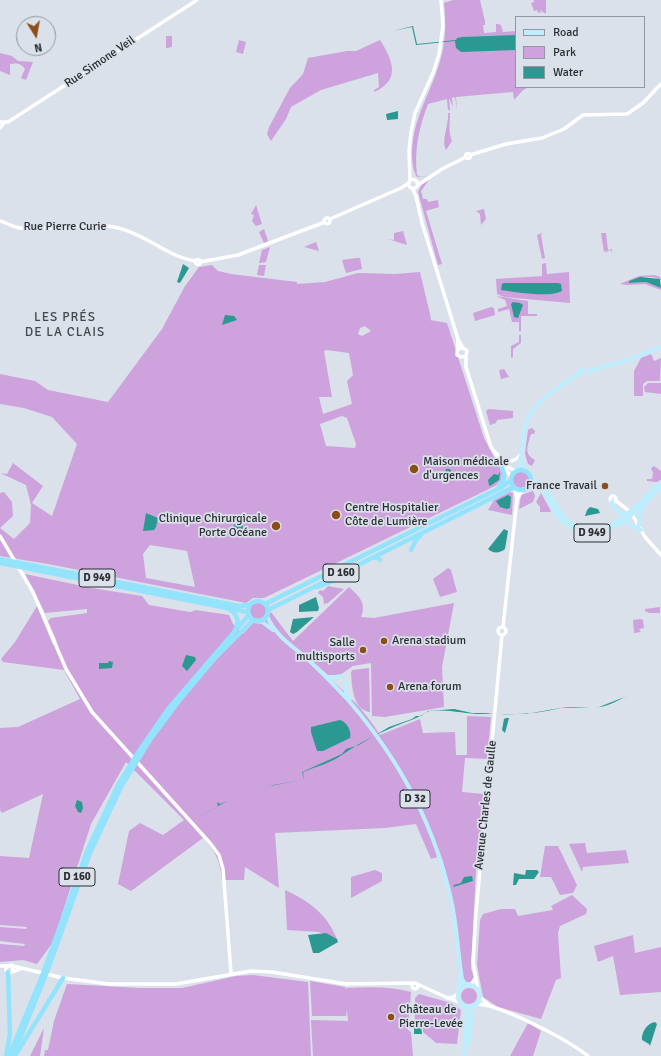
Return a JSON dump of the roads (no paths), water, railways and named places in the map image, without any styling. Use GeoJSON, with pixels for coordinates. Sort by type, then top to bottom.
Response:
{"type":"FeatureCollection","features":[{"type":"Feature","properties":{"kind":"highway"},"geometry":{"type":"LineString","coordinates":[[495,490],[502,483],[505,477],[500,461]]}},
{"type":"Feature","properties":{"kind":"highway"},"geometry":{"type":"LineString","coordinates":[[516,471],[525,471],[531,478],[528,486],[523,489],[514,487],[511,479],[516,471]]}},
{"type":"Feature","properties":{"kind":"highway","name":"D 160"},"geometry":{"type":"LineString","coordinates":[[265,604],[495,490],[511,479]]}},
{"type":"Feature","properties":{"kind":"highway","name":"D 160"},"geometry":{"type":"LineString","coordinates":[[268,610],[514,487]]}},
{"type":"Feature","properties":{"kind":"highway"},"geometry":{"type":"LineString","coordinates":[[411,550],[417,538],[448,520]]}},
{"type":"Feature","properties":{"kind":"highway"},"geometry":{"type":"LineString","coordinates":[[364,561],[374,557],[380,560]]}},
{"type":"Feature","properties":{"kind":"highway","name":"D 949"},"geometry":{"type":"LineString","coordinates":[[0,559],[241,606],[249,606]]}},
{"type":"Feature","properties":{"kind":"highway","name":"D 949"},"geometry":{"type":"LineString","coordinates":[[0,563],[225,606],[248,614]]}},
{"type":"Feature","properties":{"kind":"highway"},"geometry":{"type":"LineString","coordinates":[[288,599],[332,582],[345,580]]}},
{"type":"Feature","properties":{"kind":"highway"},"geometry":{"type":"LineString","coordinates":[[257,601],[265,604],[268,610],[267,616],[261,621],[253,620],[248,614],[249,606],[257,601]]}},
{"type":"Feature","properties":{"kind":"highway"},"geometry":{"type":"LineString","coordinates":[[225,606],[234,612],[238,622],[236,628],[225,643]]}},
{"type":"Feature","properties":{"kind":"highway","name":"D 160"},"geometry":{"type":"LineString","coordinates":[[9,1056],[44,971],[85,856],[110,801],[132,761],[162,717],[248,614]]}},
{"type":"Feature","properties":{"kind":"highway","name":"D 160"},"geometry":{"type":"LineString","coordinates":[[14,1056],[47,972],[92,848],[124,783],[152,737],[176,704],[214,659],[253,620]]}},
{"type":"Feature","properties":{"kind":"highway"},"geometry":{"type":"LineString","coordinates":[[6,1056],[10,1034],[7,971]]}},
{"type":"Feature","properties":{"kind":"highway"},"geometry":{"type":"LineString","coordinates":[[14,1056],[63,978]]}},
{"type":"Feature","properties":{"kind":"main road"},"geometry":{"type":"LineString","coordinates":[[516,471],[521,460],[525,429],[533,410],[550,393],[580,374],[583,375],[585,372],[625,361],[661,346]]}},
{"type":"Feature","properties":{"kind":"main road"},"geometry":{"type":"LineString","coordinates":[[521,460],[525,471]]}},
{"type":"Feature","properties":{"kind":"main road","name":"D 949"},"geometry":{"type":"LineString","coordinates":[[531,478],[545,488],[560,513],[576,526],[596,529],[621,521],[627,512],[661,482]]}},
{"type":"Feature","properties":{"kind":"main road","name":"D 949"},"geometry":{"type":"LineString","coordinates":[[528,486],[536,486],[542,490],[560,519],[575,529],[588,533],[597,533],[610,529],[661,487]]}},
{"type":"Feature","properties":{"kind":"main road"},"geometry":{"type":"LineString","coordinates":[[639,526],[639,515],[648,499]]}},
{"type":"Feature","properties":{"kind":"main road"},"geometry":{"type":"LineString","coordinates":[[614,501],[613,506],[620,513],[621,521],[630,523],[636,529],[641,530]]}},
{"type":"Feature","properties":{"kind":"main road"},"geometry":{"type":"LineString","coordinates":[[620,513],[627,512]]}},
{"type":"Feature","properties":{"kind":"main road","name":"D 32"},"geometry":{"type":"LineString","coordinates":[[267,616],[279,635]]}},
{"type":"Feature","properties":{"kind":"main road","name":"D 32"},"geometry":{"type":"LineString","coordinates":[[261,621],[327,678],[360,714],[376,735],[412,791],[430,830],[452,904],[462,981],[469,985]]}},
{"type":"Feature","properties":{"kind":"main road"},"geometry":{"type":"LineString","coordinates":[[327,678],[342,676]]}},
{"type":"Feature","properties":{"kind":"main road"},"geometry":{"type":"LineString","coordinates":[[346,682],[347,694],[360,714]]}},
{"type":"Feature","properties":{"kind":"main road","name":"D 32"},"geometry":{"type":"LineString","coordinates":[[459,992],[460,969]]}},
{"type":"Feature","properties":{"kind":"main road"},"geometry":{"type":"LineString","coordinates":[[469,985],[478,990],[480,997],[475,1005],[465,1056],[467,1017],[464,1006],[460,1002],[459,992],[469,985]]}},
{"type":"Feature","properties":{"kind":"main road"},"geometry":{"type":"LineString","coordinates":[[464,1006],[475,1005]]}},
{"type":"Feature","properties":{"kind":"street","name":"Rue Simone Veil"},"geometry":{"type":"LineString","coordinates":[[2,122],[8,122],[33,107],[197,0]]}},
{"type":"Feature","properties":{"kind":"street"},"geometry":{"type":"LineString","coordinates":[[441,0],[443,23],[440,48],[434,69],[412,125],[409,148],[411,170],[410,182],[411,188],[416,196],[422,223],[458,339],[463,348],[467,351],[466,367]]}},
{"type":"Feature","properties":{"kind":"street"},"geometry":{"type":"LineString","coordinates":[[401,188],[418,186],[425,180],[466,157],[467,154],[470,155],[506,144],[542,138],[564,129],[583,115],[627,114],[643,104],[661,84]]}},
{"type":"Feature","properties":{"kind":"street"},"geometry":{"type":"LineString","coordinates":[[0,128],[2,122]]}},
{"type":"Feature","properties":{"kind":"street"},"geometry":{"type":"LineString","coordinates":[[411,170],[418,186],[416,196]]}},
{"type":"Feature","properties":{"kind":"street"},"geometry":{"type":"LineString","coordinates":[[401,188],[416,180],[425,180]]}},
{"type":"Feature","properties":{"kind":"street","name":"Rue Pierre Curie"},"geometry":{"type":"LineString","coordinates":[[0,221],[20,228],[103,226],[125,230],[174,256],[196,261],[198,264],[200,262],[238,255],[325,222],[329,223],[330,219],[401,188]]}},
{"type":"Feature","properties":{"kind":"street"},"geometry":{"type":"LineString","coordinates":[[458,339],[457,353],[461,357],[466,367],[491,447],[511,479]]}},
{"type":"Feature","properties":{"kind":"street"},"geometry":{"type":"LineString","coordinates":[[458,349],[463,348]]}},
{"type":"Feature","properties":{"kind":"street"},"geometry":{"type":"LineString","coordinates":[[461,357],[466,356]]}},
{"type":"Feature","properties":{"kind":"street"},"geometry":{"type":"LineString","coordinates":[[491,447],[501,459],[506,462],[514,461],[522,453]]}},
{"type":"Feature","properties":{"kind":"street"},"geometry":{"type":"LineString","coordinates":[[500,461],[516,471]]}},
{"type":"Feature","properties":{"kind":"street"},"geometry":{"type":"LineString","coordinates":[[514,487],[517,499]]}},
{"type":"Feature","properties":{"kind":"street"},"geometry":{"type":"LineString","coordinates":[[517,499],[523,489]]}},
{"type":"Feature","properties":{"kind":"street","name":"Avenue Charles de Gaulle"},"geometry":{"type":"LineString","coordinates":[[478,990],[473,962],[476,912],[502,635],[506,631],[503,627],[517,499]]}},
{"type":"Feature","properties":{"kind":"street"},"geometry":{"type":"LineString","coordinates":[[614,501],[627,512]]}},
{"type":"Feature","properties":{"kind":"street"},"geometry":{"type":"LineString","coordinates":[[633,516],[641,530],[661,555]]}},
{"type":"Feature","properties":{"kind":"street"},"geometry":{"type":"LineString","coordinates":[[0,536],[38,600],[72,682],[100,724],[210,843],[220,859],[224,876],[231,973]]}},
{"type":"Feature","properties":{"kind":"street"},"geometry":{"type":"LineString","coordinates":[[7,966],[7,971]]}},
{"type":"Feature","properties":{"kind":"street"},"geometry":{"type":"LineString","coordinates":[[13,966],[13,971]]}},
{"type":"Feature","properties":{"kind":"street"},"geometry":{"type":"LineString","coordinates":[[0,967],[13,966],[20,969],[63,978],[109,984],[169,984],[231,973],[260,971],[336,983],[401,984],[426,987],[446,998],[460,1002]]}},
{"type":"Feature","properties":{"kind":"street"},"geometry":{"type":"LineString","coordinates":[[0,967],[7,971],[20,969]]}},
{"type":"Feature","properties":{"kind":"street"},"geometry":{"type":"LineString","coordinates":[[469,985],[476,976]]}},
{"type":"Feature","properties":{"kind":"street"},"geometry":{"type":"LineString","coordinates":[[446,998],[453,997],[459,992]]}},
{"type":"Feature","properties":{"kind":"street"},"geometry":{"type":"LineString","coordinates":[[480,997],[492,1007]]}},
{"type":"Feature","properties":{"kind":"street"},"geometry":{"type":"LineString","coordinates":[[475,1005],[492,1007],[536,1025],[588,1056]]}},
{"type":"Feature","properties":{"kind":"water"},"geometry":{"type":"Polygon","coordinates":[[[413,26],[417,44],[456,40],[457,38],[462,37],[515,35],[515,50],[461,52],[456,48],[455,41],[416,45],[412,27],[393,31],[413,26]]]}},
{"type":"Feature","properties":{"kind":"water"},"geometry":{"type":"Polygon","coordinates":[[[398,111],[398,119],[387,120],[386,114],[398,111]]]}},
{"type":"Feature","properties":{"kind":"water"},"geometry":{"type":"Polygon","coordinates":[[[183,264],[189,268],[180,283],[177,282],[183,264]]]}},
{"type":"Feature","properties":{"kind":"water"},"geometry":{"type":"Polygon","coordinates":[[[640,277],[660,279],[661,288],[646,282],[629,283],[629,281],[640,277]]]}},
{"type":"Feature","properties":{"kind":"water"},"geometry":{"type":"Polygon","coordinates":[[[558,283],[561,284],[562,291],[557,293],[541,294],[501,290],[502,284],[558,283]]]}},
{"type":"Feature","properties":{"kind":"water"},"geometry":{"type":"Polygon","coordinates":[[[513,302],[523,305],[518,318],[514,317],[511,304],[513,302]]]}},
{"type":"Feature","properties":{"kind":"water"},"geometry":{"type":"Polygon","coordinates":[[[225,315],[234,316],[237,320],[222,325],[225,315]]]}},
{"type":"Feature","properties":{"kind":"water"},"geometry":{"type":"Polygon","coordinates":[[[446,469],[450,469],[454,476],[451,479],[444,474],[446,469]]]}},
{"type":"Feature","properties":{"kind":"water"},"geometry":{"type":"Polygon","coordinates":[[[500,472],[499,480],[490,486],[488,480],[494,474],[498,475],[500,472]]]}},
{"type":"Feature","properties":{"kind":"water"},"geometry":{"type":"Polygon","coordinates":[[[508,495],[511,497],[510,508],[507,509],[500,507],[496,501],[508,495]]]}},
{"type":"Feature","properties":{"kind":"water"},"geometry":{"type":"Polygon","coordinates":[[[590,507],[598,509],[600,513],[585,516],[590,507]]]}},
{"type":"Feature","properties":{"kind":"water"},"geometry":{"type":"Polygon","coordinates":[[[146,513],[158,518],[154,530],[143,531],[146,513]]]}},
{"type":"Feature","properties":{"kind":"water"},"geometry":{"type":"Polygon","coordinates":[[[242,515],[243,530],[232,528],[242,515]]]}},
{"type":"Feature","properties":{"kind":"water"},"geometry":{"type":"Polygon","coordinates":[[[504,529],[508,531],[505,549],[496,552],[490,551],[488,549],[504,529]]]}},
{"type":"Feature","properties":{"kind":"water"},"geometry":{"type":"Polygon","coordinates":[[[316,597],[319,608],[318,611],[299,612],[299,605],[316,597]]]}},
{"type":"Feature","properties":{"kind":"water"},"geometry":{"type":"Polygon","coordinates":[[[314,617],[297,632],[293,634],[290,632],[293,619],[314,617]]]}},
{"type":"Feature","properties":{"kind":"water"},"geometry":{"type":"Polygon","coordinates":[[[186,655],[195,657],[196,660],[187,671],[182,666],[186,655]]]}},
{"type":"Feature","properties":{"kind":"water"},"geometry":{"type":"Polygon","coordinates":[[[109,661],[113,662],[112,668],[99,669],[99,663],[108,663],[109,661]]]}},
{"type":"Feature","properties":{"kind":"water"},"geometry":{"type":"Polygon","coordinates":[[[627,696],[609,705],[599,707],[627,696]]]}},
{"type":"Feature","properties":{"kind":"water"},"geometry":{"type":"Polygon","coordinates":[[[560,708],[561,708],[546,711],[530,713],[560,708]]]}},
{"type":"Feature","properties":{"kind":"water"},"geometry":{"type":"Polygon","coordinates":[[[454,709],[472,713],[493,713],[478,714],[439,710],[454,709]]]}},
{"type":"Feature","properties":{"kind":"water"},"geometry":{"type":"Polygon","coordinates":[[[416,716],[420,716],[386,730],[374,736],[389,727],[412,719],[416,716]]]}},
{"type":"Feature","properties":{"kind":"water"},"geometry":{"type":"Polygon","coordinates":[[[509,718],[505,733],[502,730],[504,719],[509,718]]]}},
{"type":"Feature","properties":{"kind":"water"},"geometry":{"type":"Polygon","coordinates":[[[340,720],[343,721],[348,727],[350,738],[323,751],[317,751],[311,732],[311,727],[340,720]]]}},
{"type":"Feature","properties":{"kind":"water"},"geometry":{"type":"Polygon","coordinates":[[[374,736],[359,745],[356,746],[367,739],[374,736]]]}},
{"type":"Feature","properties":{"kind":"water"},"geometry":{"type":"Polygon","coordinates":[[[356,746],[338,758],[303,772],[304,780],[302,772],[342,754],[346,749],[356,746]]]}},
{"type":"Feature","properties":{"kind":"water"},"geometry":{"type":"Polygon","coordinates":[[[77,800],[82,802],[83,808],[81,813],[78,812],[75,806],[77,800]]]}},
{"type":"Feature","properties":{"kind":"water"},"geometry":{"type":"Polygon","coordinates":[[[227,801],[192,821],[218,806],[217,802],[220,804],[227,801]]]}},
{"type":"Feature","properties":{"kind":"water"},"geometry":{"type":"Polygon","coordinates":[[[526,870],[537,870],[539,872],[534,879],[519,879],[516,885],[513,885],[514,873],[525,875],[526,870]]]}},
{"type":"Feature","properties":{"kind":"water"},"geometry":{"type":"Polygon","coordinates":[[[472,876],[473,881],[453,887],[454,885],[461,883],[464,877],[472,876]]]}},
{"type":"Feature","properties":{"kind":"water"},"geometry":{"type":"Polygon","coordinates":[[[326,933],[337,939],[338,942],[319,953],[313,953],[308,935],[326,933]]]}},
{"type":"Feature","properties":{"kind":"water"},"geometry":{"type":"Polygon","coordinates":[[[655,1022],[657,1024],[650,1046],[642,1040],[642,1034],[649,1024],[655,1022]]]}},
{"type":"Feature","properties":{"kind":"water"},"geometry":{"type":"Polygon","coordinates":[[[414,1025],[421,1025],[422,1034],[414,1034],[414,1025]]]}},
{"type":"Feature","properties":{"kind":"place","name":"Maison médicale d'urgences"},"geometry":{"type":"Point","coordinates":[414,469]}},
{"type":"Feature","properties":{"kind":"place","name":"France Travail"},"geometry":{"type":"Point","coordinates":[605,486]}},
{"type":"Feature","properties":{"kind":"place","name":"Centre Hospitalier Côte de Lumière"},"geometry":{"type":"Point","coordinates":[336,515]}},
{"type":"Feature","properties":{"kind":"place","name":"Clinique Chirurgicale Porte Océane"},"geometry":{"type":"Point","coordinates":[276,526]}},
{"type":"Feature","properties":{"kind":"place","name":"Arena stadium"},"geometry":{"type":"Point","coordinates":[384,641]}},
{"type":"Feature","properties":{"kind":"place","name":"Salle multisports"},"geometry":{"type":"Point","coordinates":[363,650]}},
{"type":"Feature","properties":{"kind":"place","name":"Arena forum"},"geometry":{"type":"Point","coordinates":[390,687]}},
{"type":"Feature","properties":{"kind":"place","name":"Château de Pierre-Levée"},"geometry":{"type":"Point","coordinates":[391,1017]}},
{"type":"Feature","properties":{"kind":"district","name":"LES PRÉS DE LA CLAIS"},"geometry":{"type":"Point","coordinates":[65,326]}}]}
